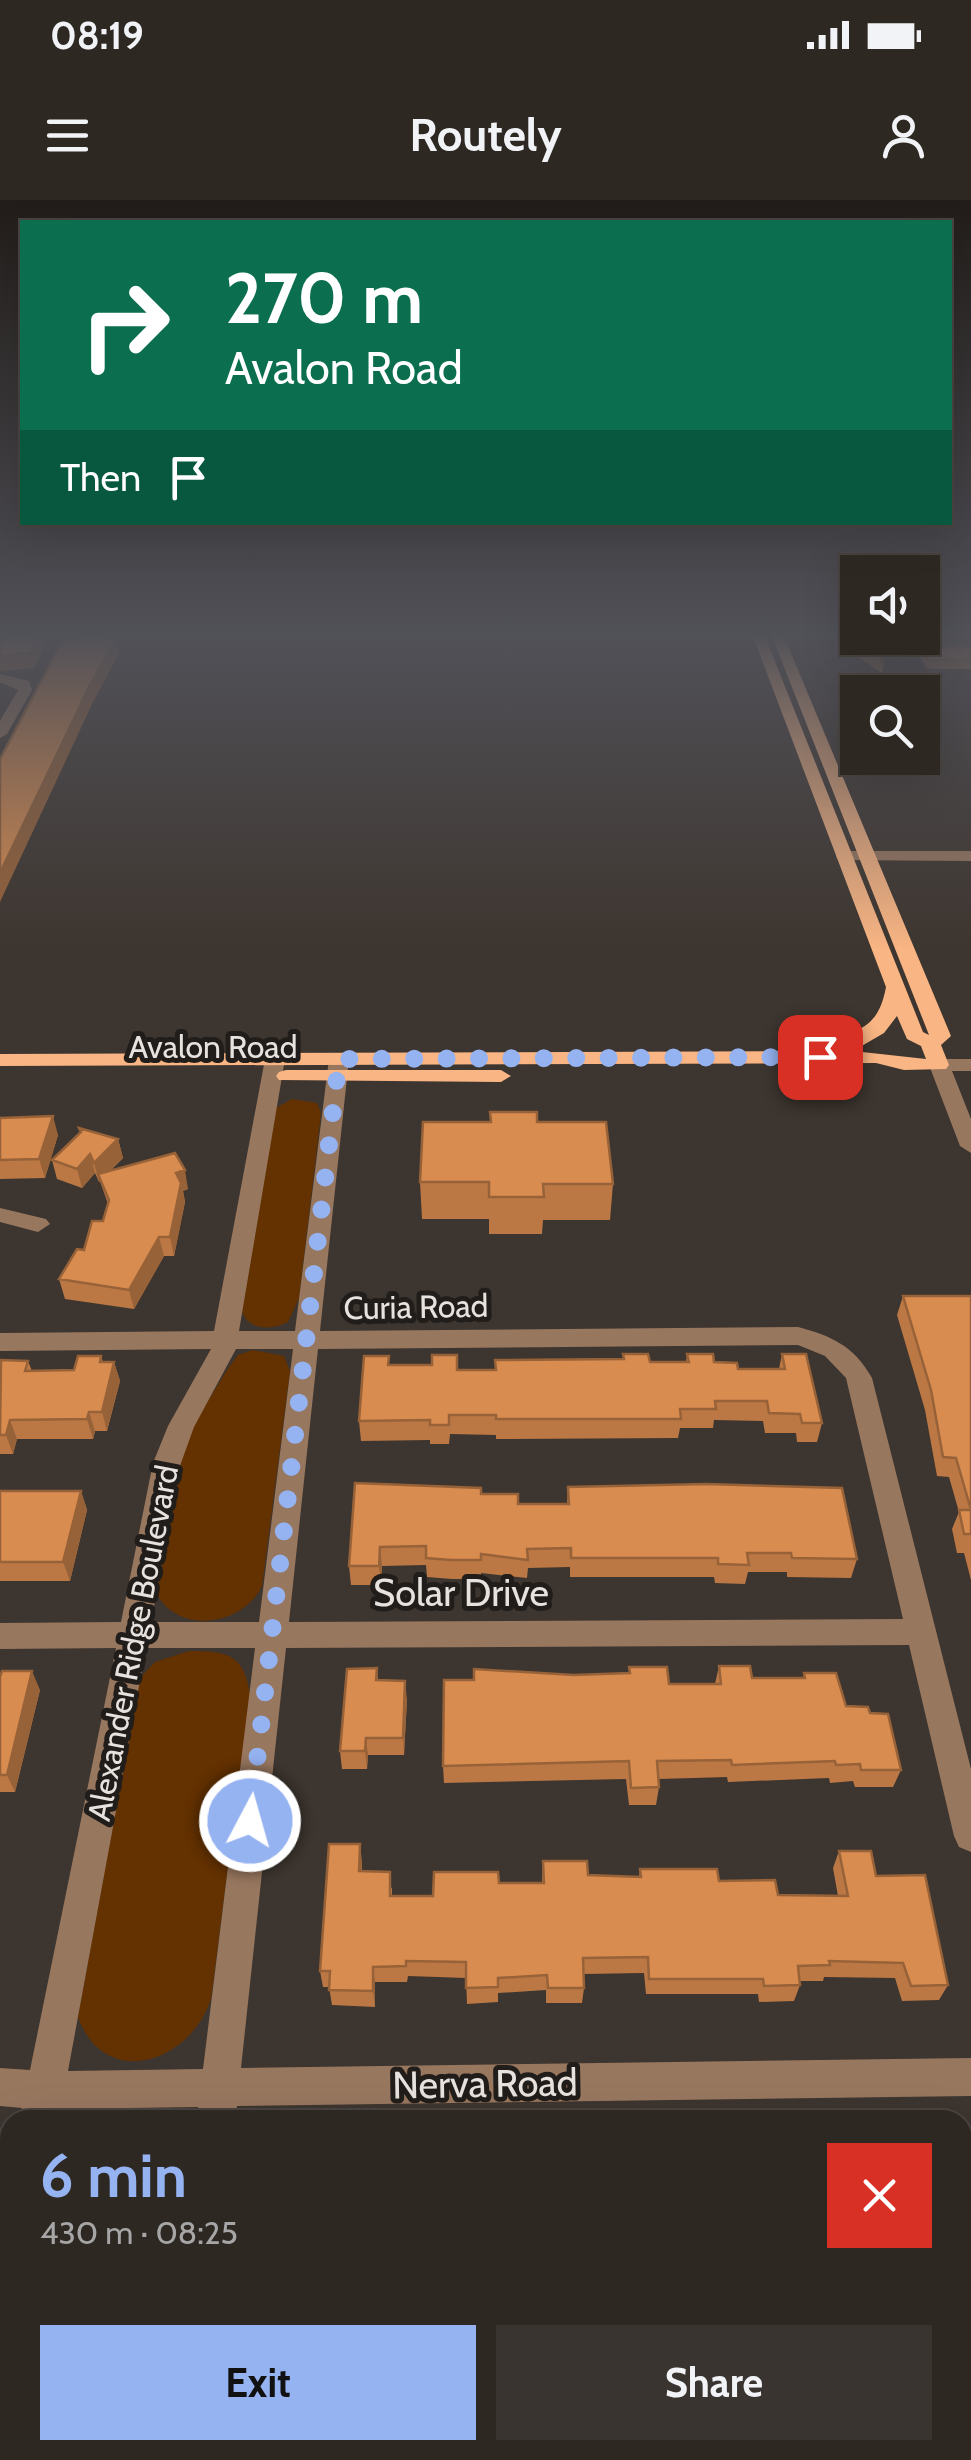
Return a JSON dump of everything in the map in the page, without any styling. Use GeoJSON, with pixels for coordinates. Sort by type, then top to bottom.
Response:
{"type":"FeatureCollection","features":[{"type":"Feature","properties":{"kind":"main road"},"geometry":{"type":"LineString","coordinates":[[799,739],[914,1035],[930,1043],[939,1065]]}},
{"type":"Feature","properties":{"kind":"main road"},"geometry":{"type":"LineString","coordinates":[[821,739],[941,1036],[930,1043]]}},
{"type":"Feature","properties":{"kind":"main road"},"geometry":{"type":"LineString","coordinates":[[820,1057],[862,1040],[881,1026],[894,1010],[895,988]]}},
{"type":"Feature","properties":{"kind":"main road","name":"Avalon Road"},"geometry":{"type":"LineString","coordinates":[[338,1068],[876,1056],[904,1064],[939,1065]]}},
{"type":"Feature","properties":{"kind":"main road","name":"Avalon Road"},"geometry":{"type":"LineString","coordinates":[[0,1060],[273,1068],[881,1074],[904,1064]]}},
{"type":"Feature","properties":{"kind":"main road","name":"Avalon Road"},"geometry":{"type":"LineString","coordinates":[[0,1078],[273,1068]]}},
{"type":"Feature","properties":{"kind":"street"},"geometry":{"type":"LineString","coordinates":[[846,862],[971,856]]}},
{"type":"Feature","properties":{"kind":"street"},"geometry":{"type":"LineString","coordinates":[[873,862],[971,868]]}},
{"type":"Feature","properties":{"kind":"street"},"geometry":{"type":"LineString","coordinates":[[971,1065],[939,1065],[971,1146]]}},
{"type":"Feature","properties":{"kind":"street","name":"Alexander Ridge Boulevard"},"geometry":{"type":"LineString","coordinates":[[42,2105],[167,1463],[181,1426],[213,1377],[226,1341],[273,1068]]}},
{"type":"Feature","properties":{"kind":"street"},"geometry":{"type":"LineString","coordinates":[[217,2104],[338,1068]]}},
{"type":"Feature","properties":{"kind":"street"},"geometry":{"type":"LineString","coordinates":[[0,1216],[38,1224]]}},
{"type":"Feature","properties":{"kind":"street","name":"Curia Road"},"geometry":{"type":"LineString","coordinates":[[0,1342],[798,1336],[830,1345],[848,1358],[859,1378],[921,1632]]}},
{"type":"Feature","properties":{"kind":"street"},"geometry":{"type":"LineString","coordinates":[[921,1632],[971,1836]]}},
{"type":"Feature","properties":{"kind":"street","name":"Solar Drive"},"geometry":{"type":"LineString","coordinates":[[0,1636],[921,1632]]}},
{"type":"Feature","properties":{"kind":"street","name":"Nerva Road"},"geometry":{"type":"LineString","coordinates":[[0,2087],[42,2105],[217,2104],[971,2077]]}},
{"type":"Feature","properties":{"kind":"shaded area"},"geometry":{"type":"Polygon","coordinates":[[[292,1099],[317,1103],[321,1113],[299,1298],[288,1322],[262,1327],[250,1323],[242,1312],[276,1108],[292,1099]]]}},
{"type":"Feature","properties":{"kind":"shaded area"},"geometry":{"type":"Polygon","coordinates":[[[253,1350],[284,1356],[290,1371],[262,1586],[253,1600],[226,1617],[194,1620],[166,1606],[156,1592],[179,1459],[198,1417],[229,1367],[238,1355],[253,1350]]]}},
{"type":"Feature","properties":{"kind":"shaded area"},"geometry":{"type":"Polygon","coordinates":[[[189,1651],[214,1652],[232,1658],[243,1670],[250,1694],[211,1999],[185,2039],[147,2060],[126,2061],[107,2054],[91,2040],[78,2017],[139,1679],[155,1662],[189,1651]]]}},
{"type":"Feature","properties":{"kind":"building"},"geometry":{"type":"Polygon","coordinates":[[[10,739],[64,739],[0,873],[0,759],[10,739]]]}},
{"type":"Feature","properties":{"kind":"building"},"geometry":{"type":"Polygon","coordinates":[[[490,1112],[537,1112],[537,1122],[606,1122],[613,1184],[543,1184],[544,1197],[489,1197],[489,1182],[420,1182],[423,1122],[491,1122],[490,1112]]]}},
{"type":"Feature","properties":{"kind":"building"},"geometry":{"type":"Polygon","coordinates":[[[53,1116],[39,1159],[0,1160],[0,1118],[53,1116]]]}},
{"type":"Feature","properties":{"kind":"building"},"geometry":{"type":"Polygon","coordinates":[[[79,1128],[118,1139],[94,1163],[90,1154],[77,1169],[52,1160],[81,1132],[79,1128]]]}},
{"type":"Feature","properties":{"kind":"building"},"geometry":{"type":"Polygon","coordinates":[[[175,1153],[185,1170],[176,1173],[181,1183],[170,1237],[159,1237],[129,1290],[59,1279],[77,1249],[84,1250],[92,1221],[103,1221],[109,1200],[98,1174],[175,1153]]]}},
{"type":"Feature","properties":{"kind":"building"},"geometry":{"type":"Polygon","coordinates":[[[903,1296],[971,1296],[971,1510],[956,1458],[943,1457],[931,1390],[903,1296]]]}},
{"type":"Feature","properties":{"kind":"building"},"geometry":{"type":"Polygon","coordinates":[[[623,1354],[648,1354],[650,1362],[689,1362],[687,1354],[713,1354],[714,1362],[737,1363],[738,1369],[785,1369],[782,1354],[806,1354],[822,1423],[802,1423],[800,1414],[769,1413],[767,1401],[715,1401],[716,1409],[680,1409],[681,1419],[496,1419],[496,1415],[449,1415],[449,1425],[430,1425],[430,1420],[359,1421],[364,1356],[389,1356],[388,1365],[432,1365],[432,1355],[457,1355],[457,1370],[496,1370],[495,1360],[624,1359],[623,1354]]]}},
{"type":"Feature","properties":{"kind":"building"},"geometry":{"type":"Polygon","coordinates":[[[78,1356],[101,1356],[100,1362],[114,1362],[102,1412],[89,1412],[87,1419],[10,1420],[6,1435],[0,1435],[1,1360],[28,1361],[25,1371],[74,1370],[78,1356]]]}},
{"type":"Feature","properties":{"kind":"building"},"geometry":{"type":"Polygon","coordinates":[[[355,1483],[481,1488],[481,1494],[518,1494],[518,1504],[569,1504],[568,1487],[706,1484],[842,1488],[857,1559],[747,1553],[749,1565],[718,1564],[718,1558],[571,1558],[571,1548],[527,1549],[528,1560],[481,1554],[481,1560],[451,1560],[426,1558],[426,1546],[380,1547],[379,1566],[349,1566],[355,1483]]]}},
{"type":"Feature","properties":{"kind":"building"},"geometry":{"type":"Polygon","coordinates":[[[0,1491],[81,1491],[63,1562],[0,1562],[0,1491]]]}},
{"type":"Feature","properties":{"kind":"building"},"geometry":{"type":"Polygon","coordinates":[[[959,1510],[971,1510],[971,1534],[964,1534],[959,1510]]]}},
{"type":"Feature","properties":{"kind":"building"},"geometry":{"type":"Polygon","coordinates":[[[719,1666],[750,1666],[752,1678],[805,1678],[804,1673],[836,1673],[846,1706],[868,1707],[870,1713],[888,1714],[901,1770],[861,1770],[860,1764],[836,1765],[835,1761],[732,1765],[731,1760],[657,1761],[659,1787],[631,1788],[629,1761],[443,1766],[444,1680],[474,1680],[474,1669],[574,1675],[630,1673],[629,1667],[667,1667],[669,1684],[721,1684],[719,1666]]]}},
{"type":"Feature","properties":{"kind":"building"},"geometry":{"type":"Polygon","coordinates":[[[377,1668],[376,1680],[405,1681],[403,1738],[366,1738],[365,1751],[340,1751],[347,1669],[377,1668]]]}},
{"type":"Feature","properties":{"kind":"building"},"geometry":{"type":"Polygon","coordinates":[[[2,1671],[32,1671],[7,1775],[0,1775],[2,1671]]]}},
{"type":"Feature","properties":{"kind":"building"},"geometry":{"type":"Polygon","coordinates":[[[329,1844],[360,1844],[359,1871],[390,1872],[390,1896],[433,1896],[434,1872],[498,1872],[499,1883],[544,1883],[543,1861],[587,1861],[588,1875],[641,1877],[640,1869],[717,1869],[719,1881],[775,1880],[778,1895],[848,1896],[839,1851],[871,1851],[876,1876],[925,1875],[948,1985],[911,1986],[903,1963],[829,1961],[830,1965],[798,1966],[800,1985],[764,1986],[763,1979],[649,1979],[648,1957],[583,1958],[584,1988],[548,1988],[547,1975],[498,1978],[498,1987],[466,1988],[466,1962],[406,1961],[406,1966],[373,1967],[373,1991],[329,1990],[330,1971],[320,1971],[329,1844]]]}},
{"type":"Feature","properties":{"kind":"route"},"geometry":{"type":"LineString","coordinates":[[250,1821],[339,1059],[820,1057]]}}]}
